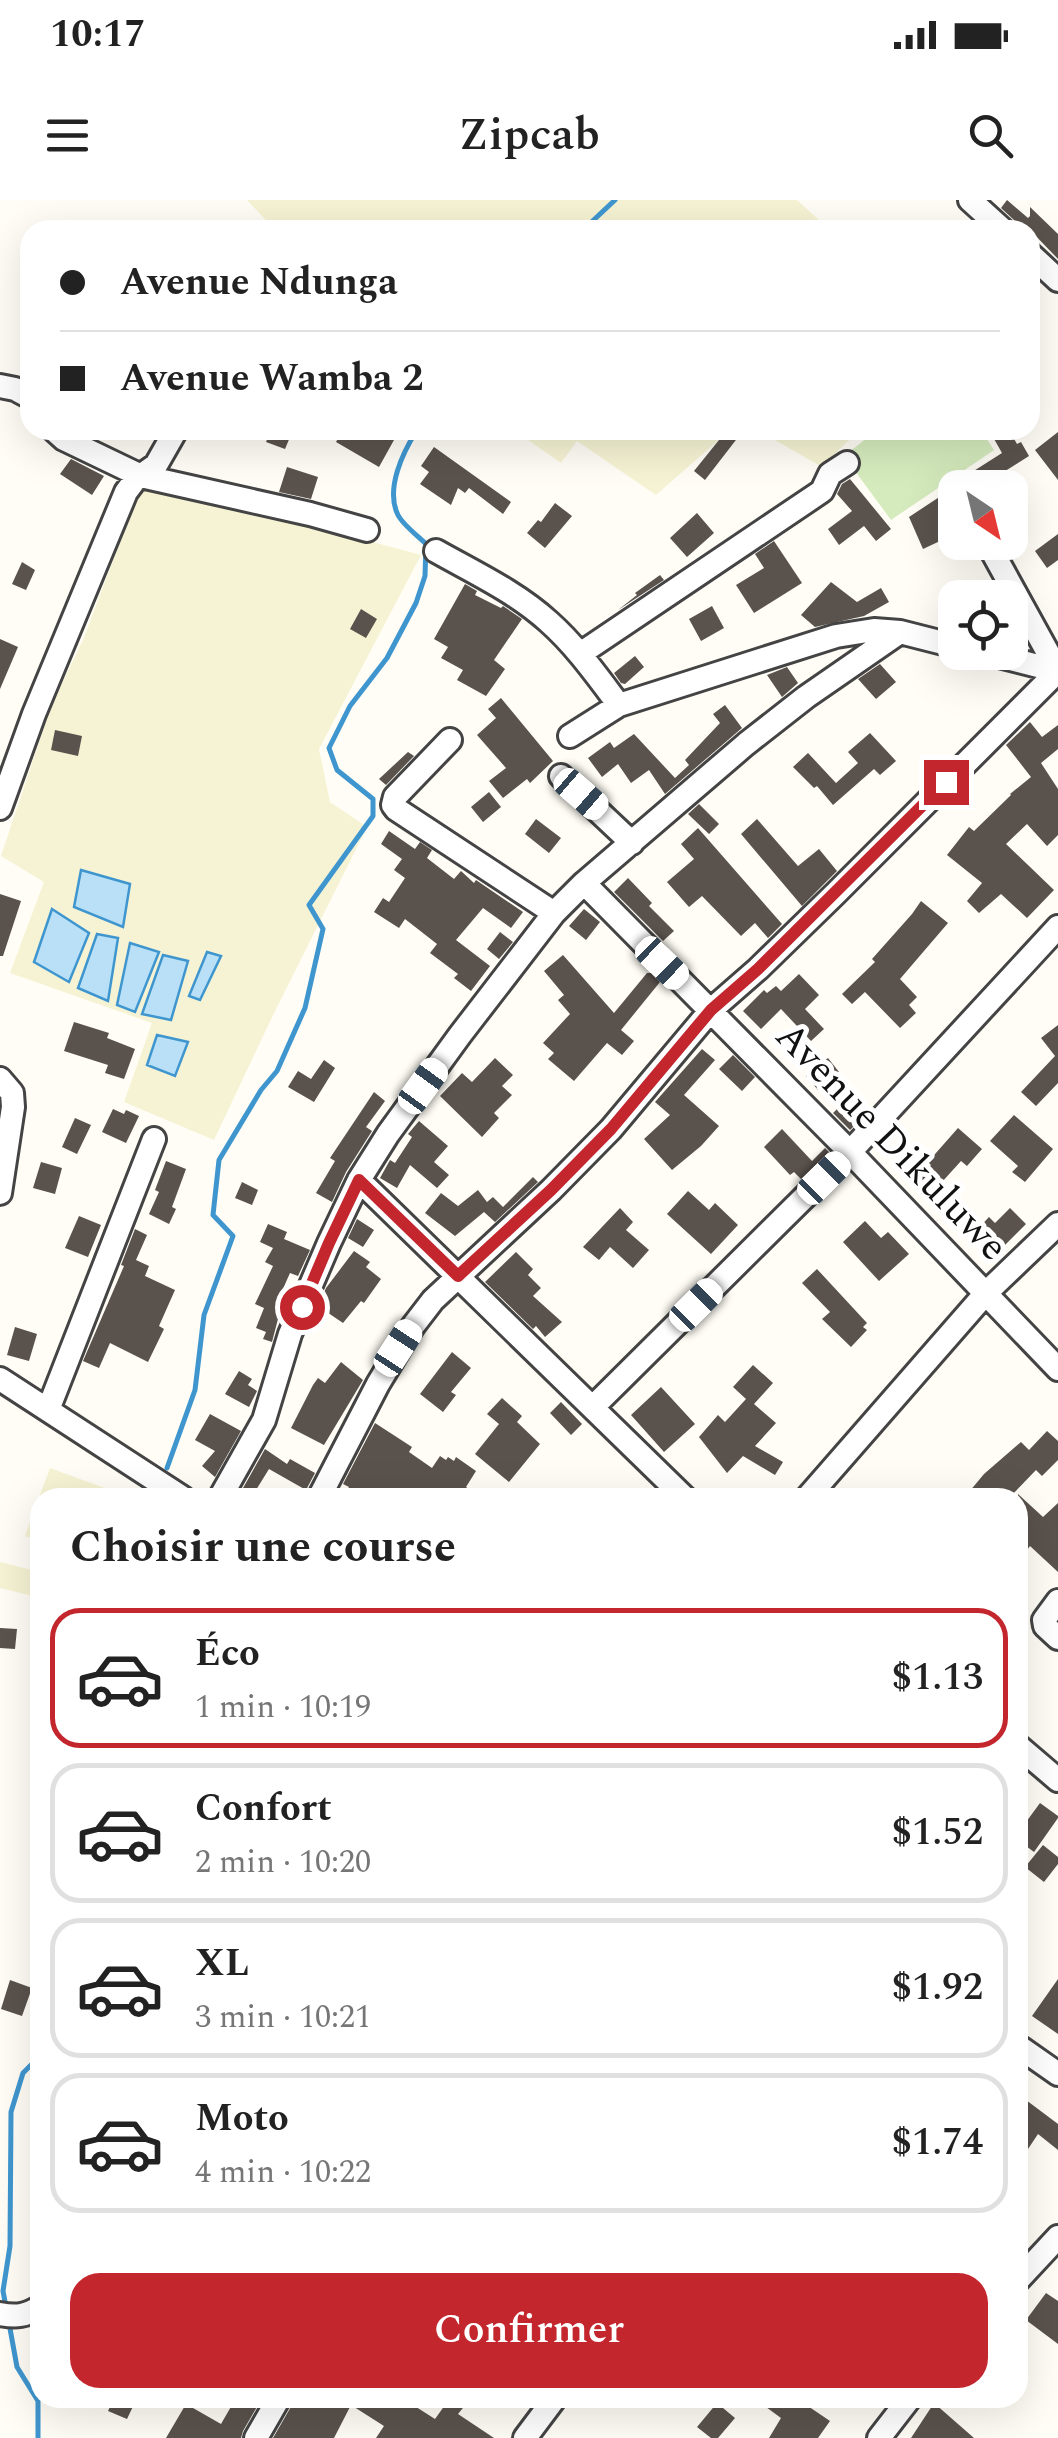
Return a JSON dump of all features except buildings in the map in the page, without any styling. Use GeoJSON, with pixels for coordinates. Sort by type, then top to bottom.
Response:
{"type":"FeatureCollection","features":[{"type":"Feature","properties":{"kind":"street"},"geometry":{"type":"LineString","coordinates":[[970,200],[993,220]]}},
{"type":"Feature","properties":{"kind":"street"},"geometry":{"type":"LineString","coordinates":[[64,440],[141,476],[366,530]]}},
{"type":"Feature","properties":{"kind":"street"},"geometry":{"type":"LineString","coordinates":[[0,808],[114,517],[126,492],[156,465],[170,440]]}},
{"type":"Feature","properties":{"kind":"street"},"geometry":{"type":"LineString","coordinates":[[580,654],[822,491],[830,474],[847,463]]}},
{"type":"Feature","properties":{"kind":"street"},"geometry":{"type":"LineString","coordinates":[[436,551],[548,620],[619,705]]}},
{"type":"Feature","properties":{"kind":"street"},"geometry":{"type":"LineString","coordinates":[[997,560],[1058,671]]}},
{"type":"Feature","properties":{"kind":"street"},"geometry":{"type":"LineString","coordinates":[[570,736],[619,705],[836,636],[874,630],[938,642]]}},
{"type":"Feature","properties":{"kind":"street"},"geometry":{"type":"LineString","coordinates":[[226,1488],[264,1420],[290,1334],[359,1180],[460,1035],[554,913],[746,744],[900,632]]}},
{"type":"Feature","properties":{"kind":"street"},"geometry":{"type":"LineString","coordinates":[[1028,663],[1058,671]]}},
{"type":"Feature","properties":{"kind":"street"},"geometry":{"type":"LineString","coordinates":[[324,1488],[398,1348],[433,1300],[611,1129],[711,1010],[758,969],[1058,671]]}},
{"type":"Feature","properties":{"kind":"street"},"geometry":{"type":"LineString","coordinates":[[450,740],[395,797],[393,805],[554,913]]}},
{"type":"Feature","properties":{"kind":"street"},"geometry":{"type":"LineString","coordinates":[[561,776],[632,843]]}},
{"type":"Feature","properties":{"kind":"street","name":"Avenue Dikuluwe"},"geometry":{"type":"LineString","coordinates":[[584,883],[1058,1369]]}},
{"type":"Feature","properties":{"kind":"street"},"geometry":{"type":"LineString","coordinates":[[593,1407],[850,1152],[1058,926]]}},
{"type":"Feature","properties":{"kind":"street"},"geometry":{"type":"LineString","coordinates":[[0,1078],[12,1094],[13,1107],[0,1193]]}},
{"type":"Feature","properties":{"kind":"street"},"geometry":{"type":"LineString","coordinates":[[48,1410],[154,1139]]}},
{"type":"Feature","properties":{"kind":"street"},"geometry":{"type":"LineString","coordinates":[[359,1180],[675,1488]]}},
{"type":"Feature","properties":{"kind":"street"},"geometry":{"type":"LineString","coordinates":[[816,1488],[986,1293],[1058,1224]]}},
{"type":"Feature","properties":{"kind":"street"},"geometry":{"type":"LineString","coordinates":[[0,1379],[168,1488]]}},
{"type":"Feature","properties":{"kind":"street"},"geometry":{"type":"LineString","coordinates":[[1058,1601],[1044,1620],[1058,1638]]}},
{"type":"Feature","properties":{"kind":"street"},"geometry":{"type":"LineString","coordinates":[[1028,1754],[1058,1780]]}},
{"type":"Feature","properties":{"kind":"street"},"geometry":{"type":"LineString","coordinates":[[1028,2053],[1058,2074]]}},
{"type":"Feature","properties":{"kind":"street"},"geometry":{"type":"LineString","coordinates":[[1028,2269],[1058,2237]]}},
{"type":"Feature","properties":{"kind":"street"},"geometry":{"type":"LineString","coordinates":[[0,2314],[13,2317],[30,2313]]}},
{"type":"Feature","properties":{"kind":"street"},"geometry":{"type":"LineString","coordinates":[[256,2438],[273,2408]]}},
{"type":"Feature","properties":{"kind":"street"},"geometry":{"type":"LineString","coordinates":[[525,2438],[548,2408]]}},
{"type":"Feature","properties":{"kind":"street"},"geometry":{"type":"LineString","coordinates":[[879,2438],[902,2408]]}},
{"type":"Feature","properties":{"kind":"shaded area"},"geometry":{"type":"Polygon","coordinates":[[[247,200],[797,200],[819,220],[266,220],[247,200]]]}},
{"type":"Feature","properties":{"kind":"shaded area"},"geometry":{"type":"Polygon","coordinates":[[[528,440],[719,440],[656,495],[577,441],[561,463],[528,440]]]}},
{"type":"Feature","properties":{"kind":"shaded area"},"geometry":{"type":"Polygon","coordinates":[[[775,440],[849,440],[822,467],[775,440]]]}},
{"type":"Feature","properties":{"kind":"shaded area"},"geometry":{"type":"Polygon","coordinates":[[[140,489],[421,555],[319,749],[330,802],[367,827],[214,1140],[124,1102],[152,1023],[10,973],[44,882],[1,856],[51,706],[83,640],[140,489]]]}},
{"type":"Feature","properties":{"kind":"shaded area"},"geometry":{"type":"Polygon","coordinates":[[[50,1468],[104,1488],[43,1488],[50,1468]]]}},
{"type":"Feature","properties":{"kind":"shaded area"},"geometry":{"type":"Polygon","coordinates":[[[0,1562],[30,1570],[30,1595],[0,1588],[0,1562]]]}},
{"type":"Feature","properties":{"kind":"green space"},"geometry":{"type":"Polygon","coordinates":[[[864,440],[988,440],[994,450],[965,470],[938,470],[938,488],[891,520],[844,456],[864,440]]]}},
{"type":"Feature","properties":{"kind":"water"},"geometry":{"type":"Polygon","coordinates":[[[81,870],[130,884],[123,927],[74,907],[81,870]]]}},
{"type":"Feature","properties":{"kind":"water"},"geometry":{"type":"Polygon","coordinates":[[[52,909],[89,933],[69,982],[34,962],[52,909]]]}},
{"type":"Feature","properties":{"kind":"water"},"geometry":{"type":"Polygon","coordinates":[[[97,934],[118,938],[108,1001],[78,988],[97,934]]]}},
{"type":"Feature","properties":{"kind":"water"},"geometry":{"type":"Polygon","coordinates":[[[130,943],[159,952],[135,1012],[117,1005],[130,943]]]}},
{"type":"Feature","properties":{"kind":"water"},"geometry":{"type":"Polygon","coordinates":[[[207,952],[221,956],[200,1000],[189,996],[207,952]]]}},
{"type":"Feature","properties":{"kind":"water"},"geometry":{"type":"Polygon","coordinates":[[[163,955],[188,961],[171,1020],[142,1014],[163,955]]]}},
{"type":"Feature","properties":{"kind":"water"},"geometry":{"type":"Polygon","coordinates":[[[157,1035],[188,1042],[175,1076],[147,1065],[157,1035]]]}},
{"type":"Feature","properties":{"kind":"waterway"},"geometry":{"type":"LineString","coordinates":[[594,220],[615,200]]}},
{"type":"Feature","properties":{"kind":"waterway"},"geometry":{"type":"LineString","coordinates":[[167,1468],[195,1390],[204,1315],[233,1236],[213,1215],[219,1160],[261,1090],[277,1071],[305,1008],[323,929],[309,905],[373,816],[373,799],[337,770],[329,748],[350,706],[387,658],[416,603],[425,576],[426,544],[400,519],[395,505],[395,482],[412,440]]}},
{"type":"Feature","properties":{"kind":"waterway"},"geometry":{"type":"LineString","coordinates":[[6,2307],[3,2291],[10,2246],[11,2112],[23,2073],[30,2066]]}},
{"type":"Feature","properties":{"kind":"waterway"},"geometry":{"type":"LineString","coordinates":[[9,2323],[17,2367],[30,2388]]}},
{"type":"Feature","properties":{"kind":"waterway"},"geometry":{"type":"LineString","coordinates":[[38,2408],[38,2438]]}},
{"type":"Feature","properties":{"kind":"route"},"geometry":{"type":"LineString","coordinates":[[302,1307],[359,1180],[458,1276],[611,1129],[711,1010],[758,969],[946,782]]}}]}
